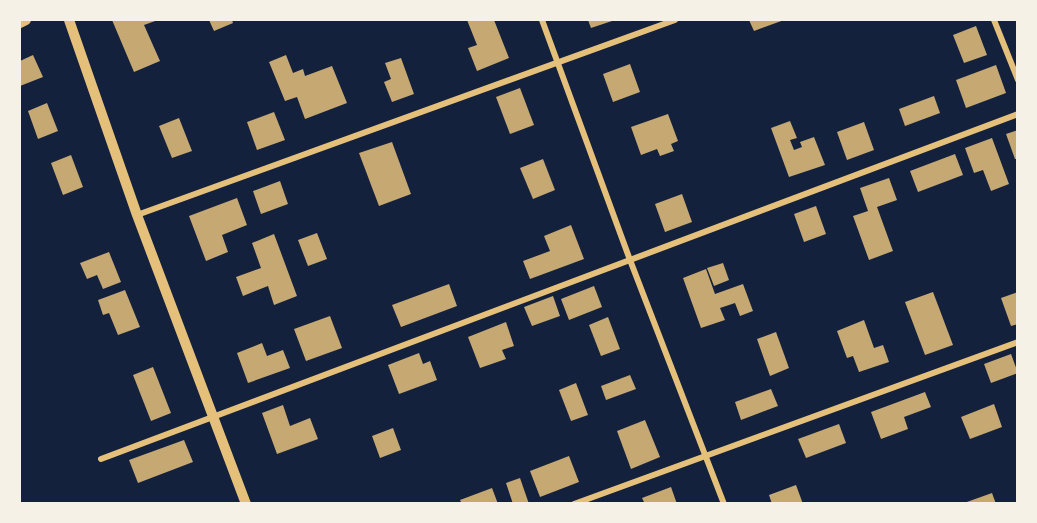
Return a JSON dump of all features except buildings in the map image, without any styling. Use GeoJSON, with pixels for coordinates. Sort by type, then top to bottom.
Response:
{"type":"FeatureCollection","features":[{"type":"Feature","properties":{"kind":"street"},"geometry":{"type":"LineString","coordinates":[[20,23],[26,20]]}},
{"type":"Feature","properties":{"kind":"street"},"geometry":{"type":"LineString","coordinates":[[69,20],[137,215],[246,504]]}},
{"type":"Feature","properties":{"kind":"street"},"geometry":{"type":"LineString","coordinates":[[542,20],[630,260],[724,504]]}},
{"type":"Feature","properties":{"kind":"street"},"geometry":{"type":"LineString","coordinates":[[137,215],[675,20]]}},
{"type":"Feature","properties":{"kind":"street"},"geometry":{"type":"LineString","coordinates":[[994,20],[1017,80]]}},
{"type":"Feature","properties":{"kind":"street"},"geometry":{"type":"LineString","coordinates":[[101,459],[1017,114]]}},
{"type":"Feature","properties":{"kind":"street"},"geometry":{"type":"LineString","coordinates":[[574,504],[1017,342]]}}]}
